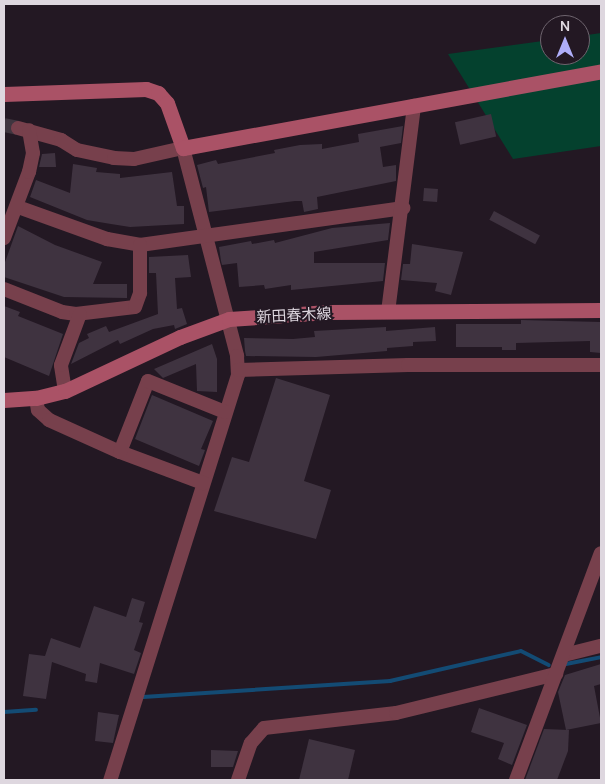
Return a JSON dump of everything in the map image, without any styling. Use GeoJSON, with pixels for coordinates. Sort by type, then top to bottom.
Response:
{"type":"FeatureCollection","features":[{"type":"Feature","properties":{"kind":"street"},"geometry":{"type":"LineString","coordinates":[[4,238],[18,207],[33,153],[24,129],[77,150],[114,158],[134,159],[183,148],[601,71]]}},
{"type":"Feature","properties":{"kind":"street"},"geometry":{"type":"LineString","coordinates":[[4,94],[146,89],[158,93],[167,102],[183,148],[229,319],[238,370],[110,780]]}},
{"type":"Feature","properties":{"kind":"street"},"geometry":{"type":"LineString","coordinates":[[388,312],[404,208],[414,106]]}},
{"type":"Feature","properties":{"kind":"street"},"geometry":{"type":"LineString","coordinates":[[18,207],[107,240],[140,245],[404,208]]}},
{"type":"Feature","properties":{"kind":"street"},"geometry":{"type":"LineString","coordinates":[[4,289],[62,312],[80,314],[135,307],[140,293],[140,245]]}},
{"type":"Feature","properties":{"kind":"street","name":"新田春木線"},"geometry":{"type":"LineString","coordinates":[[4,400],[36,398],[65,391],[180,336],[229,319],[388,312],[601,310]]}},
{"type":"Feature","properties":{"kind":"street"},"geometry":{"type":"LineString","coordinates":[[65,391],[61,365],[80,314]]}},
{"type":"Feature","properties":{"kind":"street"},"geometry":{"type":"LineString","coordinates":[[238,370],[408,365],[601,365]]}},
{"type":"Feature","properties":{"kind":"street"},"geometry":{"type":"LineString","coordinates":[[120,452],[148,381],[225,412]]}},
{"type":"Feature","properties":{"kind":"street"},"geometry":{"type":"LineString","coordinates":[[36,398],[38,410],[49,420],[120,452],[203,483]]}},
{"type":"Feature","properties":{"kind":"street"},"geometry":{"type":"LineString","coordinates":[[516,780],[601,553]]}},
{"type":"Feature","properties":{"kind":"street"},"geometry":{"type":"LineString","coordinates":[[564,655],[601,646]]}},
{"type":"Feature","properties":{"kind":"street"},"geometry":{"type":"LineString","coordinates":[[238,780],[252,743],[264,728],[396,713],[556,674]]}},
{"type":"Feature","properties":{"kind":"green space"},"geometry":{"type":"Polygon","coordinates":[[[601,33],[601,146],[513,159],[448,54],[540,41],[540,65],[590,65],[590,35],[601,33]]]}},
{"type":"Feature","properties":{"kind":"building"},"geometry":{"type":"Polygon","coordinates":[[[491,114],[496,136],[460,145],[455,122],[491,114]]]}},
{"type":"Feature","properties":{"kind":"building"},"geometry":{"type":"Polygon","coordinates":[[[403,126],[401,143],[380,147],[383,167],[396,165],[396,181],[317,197],[318,209],[304,212],[302,201],[295,201],[209,212],[206,187],[203,188],[197,165],[216,160],[218,164],[275,153],[274,150],[300,145],[322,144],[322,149],[359,142],[358,134],[403,126]]]}},
{"type":"Feature","properties":{"kind":"building"},"geometry":{"type":"Polygon","coordinates":[[[55,153],[56,167],[39,167],[42,154],[55,153]]]}},
{"type":"Feature","properties":{"kind":"building"},"geometry":{"type":"Polygon","coordinates":[[[73,164],[97,168],[96,172],[120,174],[120,178],[172,172],[177,206],[184,206],[184,224],[130,227],[87,220],[30,197],[36,180],[70,193],[73,164]]]}},
{"type":"Feature","properties":{"kind":"building"},"geometry":{"type":"Polygon","coordinates":[[[424,188],[438,189],[437,202],[423,201],[424,188]]]}},
{"type":"Feature","properties":{"kind":"building"},"geometry":{"type":"Polygon","coordinates":[[[494,211],[540,235],[535,244],[489,220],[494,211]]]}},
{"type":"Feature","properties":{"kind":"building"},"geometry":{"type":"Polygon","coordinates":[[[390,223],[388,240],[314,252],[314,263],[385,263],[383,281],[291,290],[291,285],[265,289],[264,285],[239,287],[237,263],[222,265],[221,261],[219,247],[251,241],[252,244],[274,240],[275,243],[332,228],[390,223]]]}},
{"type":"Feature","properties":{"kind":"building"},"geometry":{"type":"Polygon","coordinates":[[[18,226],[55,245],[102,262],[93,284],[127,284],[127,298],[64,297],[4,277],[4,265],[18,226]]]}},
{"type":"Feature","properties":{"kind":"building"},"geometry":{"type":"Polygon","coordinates":[[[412,244],[463,252],[451,295],[435,291],[437,283],[401,280],[403,264],[410,264],[412,244]]]}},
{"type":"Feature","properties":{"kind":"building"},"geometry":{"type":"Polygon","coordinates":[[[188,255],[191,277],[175,278],[177,309],[182,308],[187,324],[175,329],[174,325],[153,329],[120,344],[118,340],[71,364],[79,343],[89,338],[87,334],[106,326],[109,332],[158,314],[156,273],[149,273],[149,257],[188,255]]]}},
{"type":"Feature","properties":{"kind":"building"},"geometry":{"type":"Polygon","coordinates":[[[4,306],[20,312],[18,316],[63,334],[49,376],[4,357],[4,306]]]}},
{"type":"Feature","properties":{"kind":"building"},"geometry":{"type":"Polygon","coordinates":[[[521,320],[601,322],[601,353],[590,352],[590,341],[516,343],[516,350],[502,350],[502,347],[456,347],[456,324],[521,324],[521,320]]]}},
{"type":"Feature","properties":{"kind":"building"},"geometry":{"type":"Polygon","coordinates":[[[386,327],[386,331],[435,327],[436,341],[413,342],[413,346],[387,348],[387,351],[316,357],[246,356],[245,351],[244,338],[293,339],[315,337],[314,331],[386,327]]]}},
{"type":"Feature","properties":{"kind":"building"},"geometry":{"type":"Polygon","coordinates":[[[212,344],[217,359],[217,392],[197,391],[196,364],[163,378],[154,369],[212,344]]]}},
{"type":"Feature","properties":{"kind":"building"},"geometry":{"type":"Polygon","coordinates":[[[276,378],[330,395],[304,481],[331,490],[316,539],[214,511],[232,457],[249,462],[276,378]]]}},
{"type":"Feature","properties":{"kind":"building"},"geometry":{"type":"Polygon","coordinates":[[[152,395],[213,421],[201,449],[205,450],[199,466],[135,439],[152,395]]]}},
{"type":"Feature","properties":{"kind":"building"},"geometry":{"type":"Polygon","coordinates":[[[132,598],[145,602],[139,622],[143,623],[134,650],[141,653],[134,674],[100,663],[97,683],[85,681],[86,674],[52,662],[46,699],[23,696],[29,654],[45,656],[51,638],[80,648],[94,606],[126,617],[132,598]]]}},
{"type":"Feature","properties":{"kind":"building"},"geometry":{"type":"Polygon","coordinates":[[[601,664],[601,684],[594,686],[601,723],[566,730],[558,692],[565,675],[601,664]]]}},
{"type":"Feature","properties":{"kind":"building"},"geometry":{"type":"Polygon","coordinates":[[[479,708],[527,725],[512,765],[498,759],[504,743],[471,732],[479,708]]]}},
{"type":"Feature","properties":{"kind":"building"},"geometry":{"type":"Polygon","coordinates":[[[98,712],[119,715],[113,743],[95,741],[98,712]]]}},
{"type":"Feature","properties":{"kind":"building"},"geometry":{"type":"Polygon","coordinates":[[[544,729],[569,730],[568,751],[557,780],[525,780],[544,729]]]}},
{"type":"Feature","properties":{"kind":"building"},"geometry":{"type":"Polygon","coordinates":[[[309,739],[355,750],[348,780],[299,780],[309,739]]]}},
{"type":"Feature","properties":{"kind":"building"},"geometry":{"type":"Polygon","coordinates":[[[211,750],[238,751],[233,767],[211,767],[211,750]]]}},
{"type":"Feature","properties":{"kind":"waterway"},"geometry":{"type":"LineString","coordinates":[[143,697],[390,681],[521,651],[549,665]]}},
{"type":"Feature","properties":{"kind":"waterway"},"geometry":{"type":"LineString","coordinates":[[566,664],[601,657]]}},
{"type":"Feature","properties":{"kind":"waterway"},"geometry":{"type":"LineString","coordinates":[[4,712],[36,710]]}},
{"type":"Feature","properties":{"kind":"tunnel"},"geometry":{"type":"LineString","coordinates":[[4,125],[18,128]]}}]}
